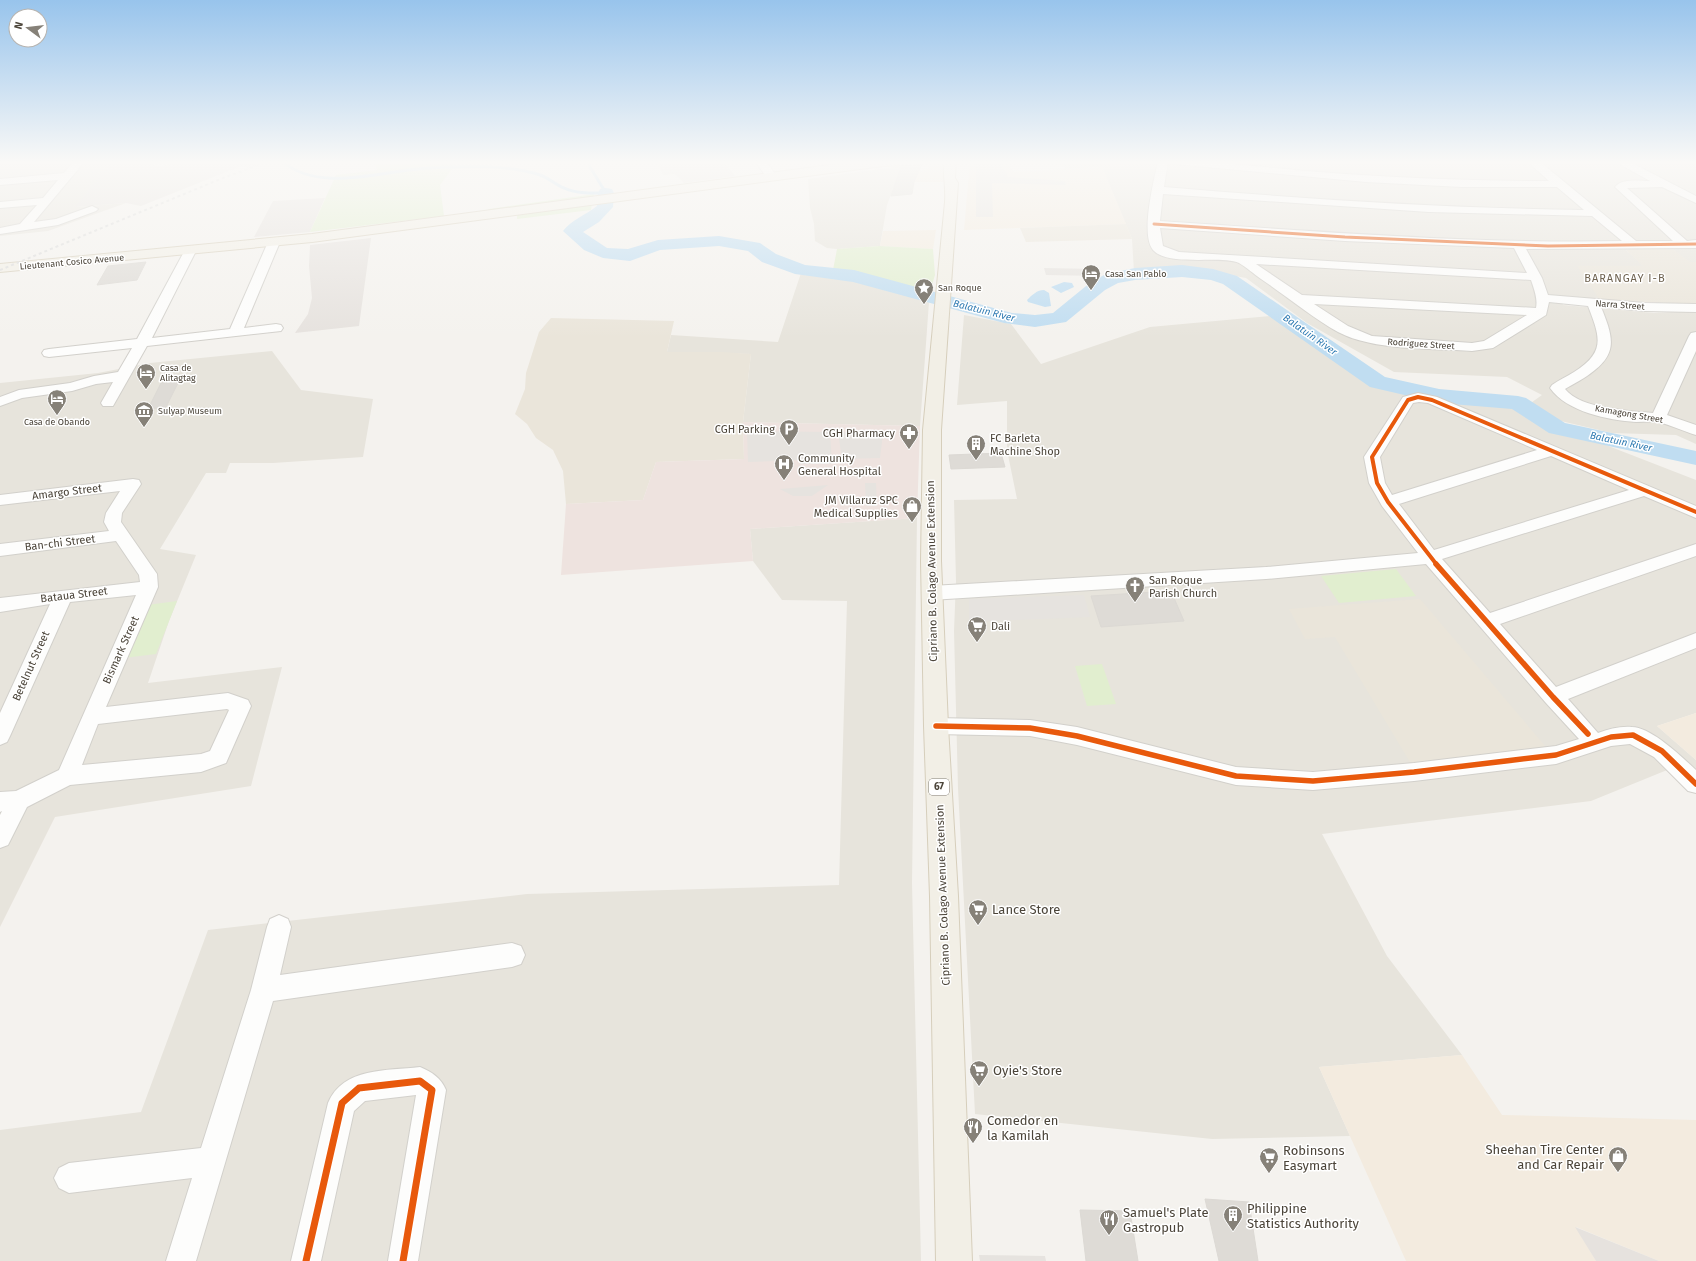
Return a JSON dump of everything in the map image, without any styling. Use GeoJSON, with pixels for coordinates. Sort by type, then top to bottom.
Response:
{"type":"FeatureCollection","features":[{"type":"Feature","properties":{"kind":"main road","name":"Lieutenant Cosico Avenue"},"geometry":{"type":"LineString","coordinates":[[4,269],[274,242],[455,220]]}},
{"type":"Feature","properties":{"kind":"main road","name":"Cipriano B. Colago Avenue Extension"},"geometry":{"type":"LineString","coordinates":[[949,220],[931,460],[931,593],[944,896],[950,1174],[954,1261]]}},
{"type":"Feature","properties":{"kind":"street"},"geometry":{"type":"LineString","coordinates":[[23,228],[30,220]]}},
{"type":"Feature","properties":{"kind":"street"},"geometry":{"type":"LineString","coordinates":[[0,231],[64,220]]}},
{"type":"Feature","properties":{"kind":"street"},"geometry":{"type":"LineString","coordinates":[[1154,220],[1157,247],[1161,251],[1172,254],[1241,260],[1535,277]]}},
{"type":"Feature","properties":{"kind":"street"},"geometry":{"type":"LineString","coordinates":[[1601,220],[1633,245]]}},
{"type":"Feature","properties":{"kind":"street"},"geometry":{"type":"LineString","coordinates":[[1657,220],[1684,244]]}},
{"type":"Feature","properties":{"kind":"street"},"geometry":{"type":"LineString","coordinates":[[1154,224],[1345,237],[1565,247],[1696,244]]}},
{"type":"Feature","properties":{"kind":"street"},"geometry":{"type":"LineString","coordinates":[[234,332],[274,242]]}},
{"type":"Feature","properties":{"kind":"street"},"geometry":{"type":"LineString","coordinates":[[1300,299],[1542,312],[1545,305],[1544,298],[1518,245]]}},
{"type":"Feature","properties":{"kind":"street"},"geometry":{"type":"LineString","coordinates":[[108,403],[142,343],[190,251]]}},
{"type":"Feature","properties":{"kind":"street","name":"Rodriguez Street"},"geometry":{"type":"LineString","coordinates":[[1241,260],[1343,329],[1370,340],[1472,347],[1488,345],[1542,312]]}},
{"type":"Feature","properties":{"kind":"street","name":"Narra Street"},"geometry":{"type":"LineString","coordinates":[[1544,298],[1645,307],[1696,308]]}},
{"type":"Feature","properties":{"kind":"street","name":"Kamagong Street"},"geometry":{"type":"LineString","coordinates":[[1593,303],[1604,334],[1605,344],[1603,354],[1584,371],[1557,388],[1560,394],[1568,399],[1593,408],[1635,417],[1658,418],[1696,430]]}},
{"type":"Feature","properties":{"kind":"street"},"geometry":{"type":"LineString","coordinates":[[49,353],[276,328]]}},
{"type":"Feature","properties":{"kind":"street"},"geometry":{"type":"LineString","coordinates":[[1658,418],[1696,336]]}},
{"type":"Feature","properties":{"kind":"street"},"geometry":{"type":"LineString","coordinates":[[0,402],[19,394],[72,387],[94,380],[124,376]]}},
{"type":"Feature","properties":{"kind":"street"},"geometry":{"type":"LineString","coordinates":[[72,387],[88,390],[116,389]]}},
{"type":"Feature","properties":{"kind":"street"},"geometry":{"type":"LineString","coordinates":[[1588,734],[1553,697],[1430,557],[1388,502],[1377,483],[1372,457],[1408,400],[1418,397],[1432,400],[1696,512]]}},
{"type":"Feature","properties":{"kind":"street"},"geometry":{"type":"LineString","coordinates":[[1388,502],[1552,451]]}},
{"type":"Feature","properties":{"kind":"street","name":"Amargo Street"},"geometry":{"type":"LineString","coordinates":[[0,500],[133,484],[114,513],[112,522],[120,535]]}},
{"type":"Feature","properties":{"kind":"street"},"geometry":{"type":"LineString","coordinates":[[931,593],[1266,574],[1430,557],[1647,490]]}},
{"type":"Feature","properties":{"kind":"street"},"geometry":{"type":"LineString","coordinates":[[120,535],[148,574],[149,587]]}},
{"type":"Feature","properties":{"kind":"street","name":"Ban-chi Street"},"geometry":{"type":"LineString","coordinates":[[0,550],[120,535]]}},
{"type":"Feature","properties":{"kind":"street"},"geometry":{"type":"LineString","coordinates":[[1487,621],[1696,550]]}},
{"type":"Feature","properties":{"kind":"street","name":"Bataua Street"},"geometry":{"type":"LineString","coordinates":[[0,605],[62,596],[149,587]]}},
{"type":"Feature","properties":{"kind":"street","name":"Bismark Street"},"geometry":{"type":"LineString","coordinates":[[67,776],[91,717],[149,587]]}},
{"type":"Feature","properties":{"kind":"street","name":"Betelnut Street"},"geometry":{"type":"LineString","coordinates":[[0,736],[62,596]]}},
{"type":"Feature","properties":{"kind":"street"},"geometry":{"type":"LineString","coordinates":[[1553,697],[1696,640]]}},
{"type":"Feature","properties":{"kind":"street"},"geometry":{"type":"LineString","coordinates":[[0,838],[10,801],[67,776],[201,763],[218,757],[241,706],[228,701],[91,717]]}},
{"type":"Feature","properties":{"kind":"street"},"geometry":{"type":"LineString","coordinates":[[936,726],[1030,728],[1077,736],[1236,776],[1313,781],[1414,772],[1556,755],[1611,737],[1633,736],[1662,751],[1696,784]]}},
{"type":"Feature","properties":{"kind":"street"},"geometry":{"type":"LineString","coordinates":[[181,1261],[264,990],[279,927]]}},
{"type":"Feature","properties":{"kind":"street"},"geometry":{"type":"LineString","coordinates":[[264,990],[512,955]]}},
{"type":"Feature","properties":{"kind":"street"},"geometry":{"type":"LineString","coordinates":[[306,1261],[342,1103],[359,1088],[420,1081],[432,1090],[403,1261]]}},
{"type":"Feature","properties":{"kind":"street"},"geometry":{"type":"LineString","coordinates":[[69,1178],[211,1161]]}},
{"type":"Feature","properties":{"kind":"shaded area"},"geometry":{"type":"Polygon","coordinates":[[[0,220],[79,220],[48,231],[0,236],[0,220]]]}},
{"type":"Feature","properties":{"kind":"shaded area"},"geometry":{"type":"Polygon","coordinates":[[[263,220],[315,220],[310,232],[254,237],[263,220]]]}},
{"type":"Feature","properties":{"kind":"shaded area"},"geometry":{"type":"Polygon","coordinates":[[[813,220],[884,220],[880,246],[837,249],[827,248],[815,241],[813,220]]]}},
{"type":"Feature","properties":{"kind":"shaded area"},"geometry":{"type":"Polygon","coordinates":[[[965,220],[1124,220],[1126,224],[964,230],[965,220]]]}},
{"type":"Feature","properties":{"kind":"shaded area"},"geometry":{"type":"Polygon","coordinates":[[[1124,220],[1696,220],[1696,262],[1690,263],[1670,247],[1626,250],[1644,266],[1600,300],[1557,296],[1563,305],[1654,313],[1696,311],[1696,444],[1676,435],[1612,433],[1561,421],[1528,405],[1542,395],[1507,377],[1394,372],[1307,323],[1246,278],[1191,268],[1134,272],[1132,239],[1124,220]]]}},
{"type":"Feature","properties":{"kind":"shaded area"},"geometry":{"type":"Polygon","coordinates":[[[1126,224],[1132,239],[1026,242],[1020,228],[1126,224]]]}},
{"type":"Feature","properties":{"kind":"shaded area"},"geometry":{"type":"Polygon","coordinates":[[[936,230],[933,249],[880,246],[883,231],[936,230]]]}},
{"type":"Feature","properties":{"kind":"shaded area"},"geometry":{"type":"Polygon","coordinates":[[[371,238],[359,326],[295,333],[308,314],[312,298],[309,266],[310,245],[371,238]]]}},
{"type":"Feature","properties":{"kind":"shaded area"},"geometry":{"type":"Polygon","coordinates":[[[1670,247],[1690,262],[1696,262],[1696,304],[1600,300],[1577,266],[1643,266],[1625,249],[1670,247]]]}},
{"type":"Feature","properties":{"kind":"shaded area"},"geometry":{"type":"Polygon","coordinates":[[[1044,268],[1097,269],[1099,276],[1046,275],[1044,268]]]}},
{"type":"Feature","properties":{"kind":"shaded area"},"geometry":{"type":"Polygon","coordinates":[[[801,273],[863,281],[929,302],[920,426],[743,422],[751,354],[667,352],[671,335],[778,342],[801,273]]]}},
{"type":"Feature","properties":{"kind":"shaded area"},"geometry":{"type":"Polygon","coordinates":[[[964,315],[1011,324],[1041,364],[1150,327],[1270,316],[1354,373],[1409,387],[1490,400],[1696,480],[1696,713],[1657,726],[1696,760],[1696,790],[1672,768],[1591,801],[1322,834],[1387,956],[1462,1055],[1319,1067],[1350,1136],[1212,1139],[975,1114],[958,788],[954,631],[956,581],[954,500],[1017,499],[1007,450],[1007,401],[957,405],[964,315]]]}},
{"type":"Feature","properties":{"kind":"shaded area"},"geometry":{"type":"Polygon","coordinates":[[[551,318],[674,321],[667,352],[722,352],[751,354],[743,422],[744,459],[656,462],[643,500],[566,504],[563,471],[553,450],[536,438],[527,424],[515,414],[525,389],[526,373],[539,332],[551,318]]]}},
{"type":"Feature","properties":{"kind":"shaded area"},"geometry":{"type":"Polygon","coordinates":[[[272,351],[301,390],[373,399],[363,457],[273,463],[230,463],[226,473],[206,473],[160,549],[196,555],[169,621],[148,683],[282,667],[251,786],[55,817],[0,927],[0,383],[98,373],[150,363],[272,351]]]}},
{"type":"Feature","properties":{"kind":"shaded area","name":"Community General Hospital"},"geometry":{"type":"Polygon","coordinates":[[[743,422],[920,426],[917,518],[750,529],[753,561],[561,575],[566,504],[643,500],[656,462],[744,459],[743,422]]]}},
{"type":"Feature","properties":{"kind":"shaded area","name":"CGH Parking"},"geometry":{"type":"Polygon","coordinates":[[[747,431],[830,432],[832,464],[800,464],[800,460],[748,462],[747,431]]]}},
{"type":"Feature","properties":{"kind":"shaded area"},"geometry":{"type":"Polygon","coordinates":[[[838,432],[883,434],[880,458],[842,459],[838,432]]]}},
{"type":"Feature","properties":{"kind":"shaded area"},"geometry":{"type":"Polygon","coordinates":[[[865,483],[876,483],[877,506],[866,506],[865,483]]]}},
{"type":"Feature","properties":{"kind":"shaded area"},"geometry":{"type":"Polygon","coordinates":[[[828,485],[812,496],[793,496],[780,489],[828,485]]]}},
{"type":"Feature","properties":{"kind":"shaded area"},"geometry":{"type":"Polygon","coordinates":[[[917,518],[912,883],[921,1261],[0,1261],[0,1130],[141,1112],[208,930],[527,894],[839,885],[847,601],[782,600],[753,561],[750,529],[917,518]]]}},
{"type":"Feature","properties":{"kind":"shaded area"},"geometry":{"type":"Polygon","coordinates":[[[1084,595],[1090,617],[969,622],[969,599],[1084,595]]]}},
{"type":"Feature","properties":{"kind":"shaded area"},"geometry":{"type":"Polygon","coordinates":[[[1420,599],[1551,753],[1413,767],[1335,637],[1305,639],[1289,609],[1420,599]]]}},
{"type":"Feature","properties":{"kind":"shaded area"},"geometry":{"type":"Polygon","coordinates":[[[1696,713],[1696,760],[1657,726],[1696,713]]]}},
{"type":"Feature","properties":{"kind":"shaded area"},"geometry":{"type":"Polygon","coordinates":[[[1462,1055],[1502,1115],[1696,1120],[1696,1261],[1659,1261],[1576,1227],[1596,1261],[1406,1261],[1319,1067],[1462,1055]]]}},
{"type":"Feature","properties":{"kind":"shaded area"},"geometry":{"type":"Polygon","coordinates":[[[1575,1227],[1659,1261],[1596,1261],[1575,1227]]]}},
{"type":"Feature","properties":{"kind":"shaded area"},"geometry":{"type":"Polygon","coordinates":[[[979,1255],[1045,1256],[1046,1261],[980,1261],[979,1255]]]}},
{"type":"Feature","properties":{"kind":"green space"},"geometry":{"type":"Polygon","coordinates":[[[316,220],[412,220],[310,232],[316,220]]]}},
{"type":"Feature","properties":{"kind":"green space"},"geometry":{"type":"Polygon","coordinates":[[[880,246],[933,249],[935,275],[929,295],[833,270],[837,249],[880,246]]]}},
{"type":"Feature","properties":{"kind":"green space"},"geometry":{"type":"Polygon","coordinates":[[[1396,569],[1416,596],[1339,603],[1321,576],[1396,569]]]}},
{"type":"Feature","properties":{"kind":"green space"},"geometry":{"type":"Polygon","coordinates":[[[177,601],[156,654],[124,658],[147,605],[177,601]]]}},
{"type":"Feature","properties":{"kind":"green space"},"geometry":{"type":"Polygon","coordinates":[[[1102,664],[1116,704],[1087,706],[1075,666],[1102,664]]]}},
{"type":"Feature","properties":{"kind":"water"},"geometry":{"type":"Polygon","coordinates":[[[1064,282],[1072,283],[1074,287],[1061,293],[1051,287],[1064,282]]]}},
{"type":"Feature","properties":{"kind":"water"},"geometry":{"type":"Polygon","coordinates":[[[1044,290],[1049,293],[1051,306],[1045,307],[1028,302],[1027,300],[1033,295],[1044,290]]]}},
{"type":"Feature","properties":{"kind":"building"},"geometry":{"type":"Polygon","coordinates":[[[146,262],[137,280],[97,285],[108,266],[146,262]]]}},
{"type":"Feature","properties":{"kind":"building"},"geometry":{"type":"Polygon","coordinates":[[[179,381],[166,407],[148,409],[161,383],[179,381]]]}},
{"type":"Feature","properties":{"kind":"building","name":"FC Barleta Machine Shop"},"geometry":{"type":"Polygon","coordinates":[[[1001,453],[1005,467],[951,469],[949,455],[1001,453]]]}},
{"type":"Feature","properties":{"kind":"building","name":"San Roque Parish Church"},"geometry":{"type":"Polygon","coordinates":[[[1171,591],[1184,621],[1101,627],[1091,596],[1171,591]]]}},
{"type":"Feature","properties":{"kind":"building","name":"Philippine Statistics Authority"},"geometry":{"type":"Polygon","coordinates":[[[1205,1199],[1249,1202],[1258,1261],[1219,1261],[1205,1199]]]}},
{"type":"Feature","properties":{"kind":"building","name":"Samuel's Plate Gastropub"},"geometry":{"type":"Polygon","coordinates":[[[1080,1210],[1130,1211],[1138,1261],[1086,1261],[1080,1210]]]}},
{"type":"Feature","properties":{"kind":"waterway","name":"Balatuin River"},"geometry":{"type":"LineString","coordinates":[[590,220],[572,231],[590,246],[603,253],[630,255],[658,245],[719,241],[754,247],[769,258],[802,270],[854,276],[1011,319],[1035,321],[1059,318],[1098,286],[1113,278],[1135,274],[1182,271],[1213,275],[1230,280],[1378,382],[1439,396],[1518,403],[1557,428],[1696,458]]}},
{"type":"Feature","properties":{"kind":"railway"},"geometry":{"type":"LineString","coordinates":[[0,270],[122,220]]}},
{"type":"Feature","properties":{"kind":"cycle path"},"geometry":{"type":"LineString","coordinates":[[1154,224],[1345,237],[1548,246],[1696,244]]}},
{"type":"Feature","properties":{"kind":"cycle path"},"geometry":{"type":"LineString","coordinates":[[1588,734],[1553,697],[1430,557],[1388,502],[1377,483],[1372,457],[1408,400],[1418,397],[1432,400],[1696,512]]}},
{"type":"Feature","properties":{"kind":"cycle path"},"geometry":{"type":"LineString","coordinates":[[936,726],[1030,728],[1077,736],[1236,776],[1313,781],[1414,772],[1556,755],[1611,737],[1633,735],[1662,751],[1696,784]]}},
{"type":"Feature","properties":{"kind":"cycle path"},"geometry":{"type":"LineString","coordinates":[[306,1261],[342,1103],[359,1088],[420,1081],[432,1090],[403,1261]]}},
{"type":"Feature","properties":{"kind":"place","name":"Casa San Pablo"},"geometry":{"type":"Point","coordinates":[1091,291]}},
{"type":"Feature","properties":{"kind":"place","name":"San Roque"},"geometry":{"type":"Point","coordinates":[924,305]}},
{"type":"Feature","properties":{"kind":"place","name":"Casa de Alitagtag"},"geometry":{"type":"Point","coordinates":[146,390]}},
{"type":"Feature","properties":{"kind":"place","name":"Casa de Obando"},"geometry":{"type":"Point","coordinates":[57,416]}},
{"type":"Feature","properties":{"kind":"place","name":"Sulyap Museum"},"geometry":{"type":"Point","coordinates":[144,428]}},
{"type":"Feature","properties":{"kind":"place","name":"CGH Parking"},"geometry":{"type":"Point","coordinates":[789,446]}},
{"type":"Feature","properties":{"kind":"place","name":"CGH Pharmacy"},"geometry":{"type":"Point","coordinates":[909,450]}},
{"type":"Feature","properties":{"kind":"place","name":"FC Barleta Machine Shop"},"geometry":{"type":"Point","coordinates":[976,461]}},
{"type":"Feature","properties":{"kind":"place","name":"Community General Hospital"},"geometry":{"type":"Point","coordinates":[784,481]}},
{"type":"Feature","properties":{"kind":"place","name":"JM Villaruz SPC Medical Supplies"},"geometry":{"type":"Point","coordinates":[912,523]}},
{"type":"Feature","properties":{"kind":"place","name":"San Roque Parish Church"},"geometry":{"type":"Point","coordinates":[1135,603]}},
{"type":"Feature","properties":{"kind":"place","name":"Dali"},"geometry":{"type":"Point","coordinates":[977,643]}},
{"type":"Feature","properties":{"kind":"place","name":"Lance Store"},"geometry":{"type":"Point","coordinates":[978,926]}},
{"type":"Feature","properties":{"kind":"place","name":"Oyie's Store"},"geometry":{"type":"Point","coordinates":[979,1087]}},
{"type":"Feature","properties":{"kind":"place","name":"Comedor en la Kamilah"},"geometry":{"type":"Point","coordinates":[973,1144]}},
{"type":"Feature","properties":{"kind":"place","name":"Sheehan Tire Center and Car Repair"},"geometry":{"type":"Point","coordinates":[1618,1173]}},
{"type":"Feature","properties":{"kind":"place","name":"Robinsons Easymart"},"geometry":{"type":"Point","coordinates":[1269,1174]}},
{"type":"Feature","properties":{"kind":"place","name":"Philippine Statistics Authority"},"geometry":{"type":"Point","coordinates":[1233,1232]}},
{"type":"Feature","properties":{"kind":"place","name":"Samuel's Plate Gastropub"},"geometry":{"type":"Point","coordinates":[1109,1236]}},
{"type":"Feature","properties":{"kind":"district","name":"BARANGAY I-B"},"geometry":{"type":"Point","coordinates":[1625,278]}}]}
